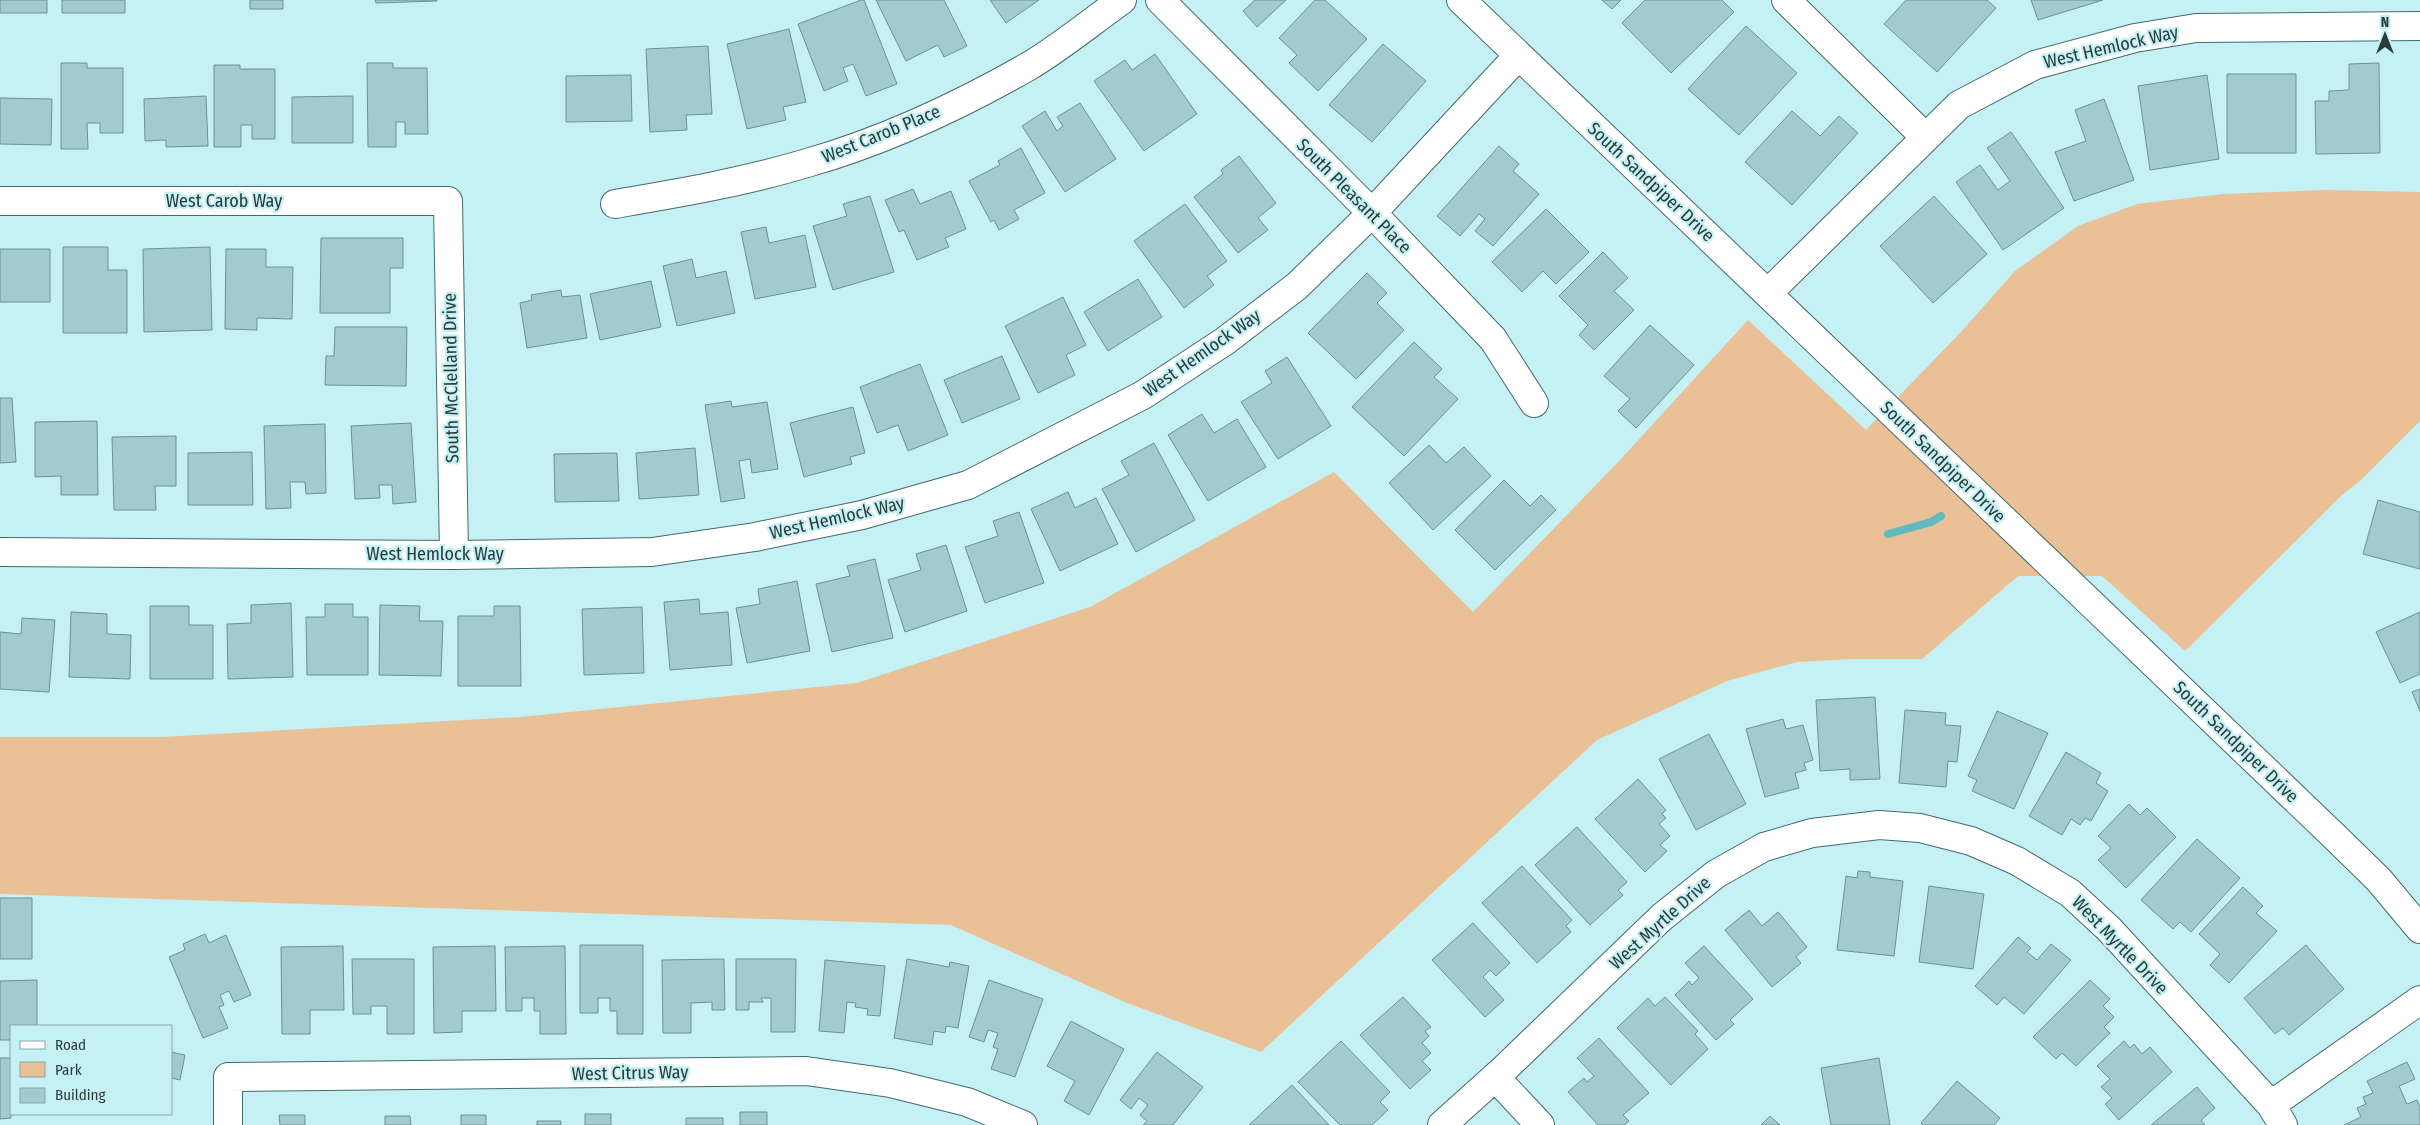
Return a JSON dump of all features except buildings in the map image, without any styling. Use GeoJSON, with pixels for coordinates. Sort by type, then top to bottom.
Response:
{"type":"FeatureCollection","features":[{"type":"Feature","properties":{"kind":"street","name":"West Carob Place"},"geometry":{"type":"LineString","coordinates":[[615,204],[732,182],[808,163],[876,140],[956,104],[1030,65],[1122,0]]}},
{"type":"Feature","properties":{"kind":"street","name":"South Pleasant Place"},"geometry":{"type":"LineString","coordinates":[[1160,0],[1372,212],[1493,338],[1534,403]]}},
{"type":"Feature","properties":{"kind":"street","name":"South Sandpiper Drive"},"geometry":{"type":"LineString","coordinates":[[1461,0],[1769,292],[2372,874],[2420,929]]}},
{"type":"Feature","properties":{"kind":"street"},"geometry":{"type":"LineString","coordinates":[[1786,0],[1924,137]]}},
{"type":"Feature","properties":{"kind":"street","name":"West Hemlock Way"},"geometry":{"type":"LineString","coordinates":[[1769,292],[1924,137],[1959,105],[2035,65],[2136,38],[2196,28],[2420,26]]}},
{"type":"Feature","properties":{"kind":"street","name":"West Hemlock Way"},"geometry":{"type":"LineString","coordinates":[[0,552],[454,554],[661,550],[755,537],[852,517],[968,485],[1143,395],[1225,341],[1297,286],[1372,212],[1518,56]]}},
{"type":"Feature","properties":{"kind":"street","name":"West Carob Way"},"geometry":{"type":"LineString","coordinates":[[0,201],[448,201]]}},
{"type":"Feature","properties":{"kind":"street","name":"South McClelland Drive"},"geometry":{"type":"LineString","coordinates":[[448,201],[454,554]]}},
{"type":"Feature","properties":{"kind":"street","name":"West Myrtle Drive"},"geometry":{"type":"LineString","coordinates":[[1442,1125],[1662,918],[1716,874],[1764,847],[1812,833],[1879,825],[1920,828],[1971,841],[2017,861],[2070,893],[2109,930],[2277,1115],[2420,1000]]}},
{"type":"Feature","properties":{"kind":"street","name":"West Citrus Way"},"geometry":{"type":"LineString","coordinates":[[228,1125],[228,1077],[806,1071],[890,1083],[967,1102],[1023,1125]]}},
{"type":"Feature","properties":{"kind":"street"},"geometry":{"type":"LineString","coordinates":[[1495,1077],[1540,1125]]}},
{"type":"Feature","properties":{"kind":"green space"},"geometry":{"type":"Polygon","coordinates":[[[2324,190],[2420,192],[2420,421],[2361,480],[2342,495],[2185,651],[2102,576],[2018,576],[1922,659],[1854,659],[1797,662],[1727,681],[1597,740],[1261,1052],[1127,1003],[951,925],[0,894],[0,737],[162,737],[520,717],[857,683],[1090,607],[1334,472],[1473,612],[1620,460],[1748,320],[1866,430],[1961,332],[2015,271],[2078,226],[2137,204],[2223,194],[2324,190]]]}},
{"type":"Feature","properties":{"kind":"waterway"},"geometry":{"type":"LineString","coordinates":[[1888,534],[1931,522],[1941,516]]}}]}
